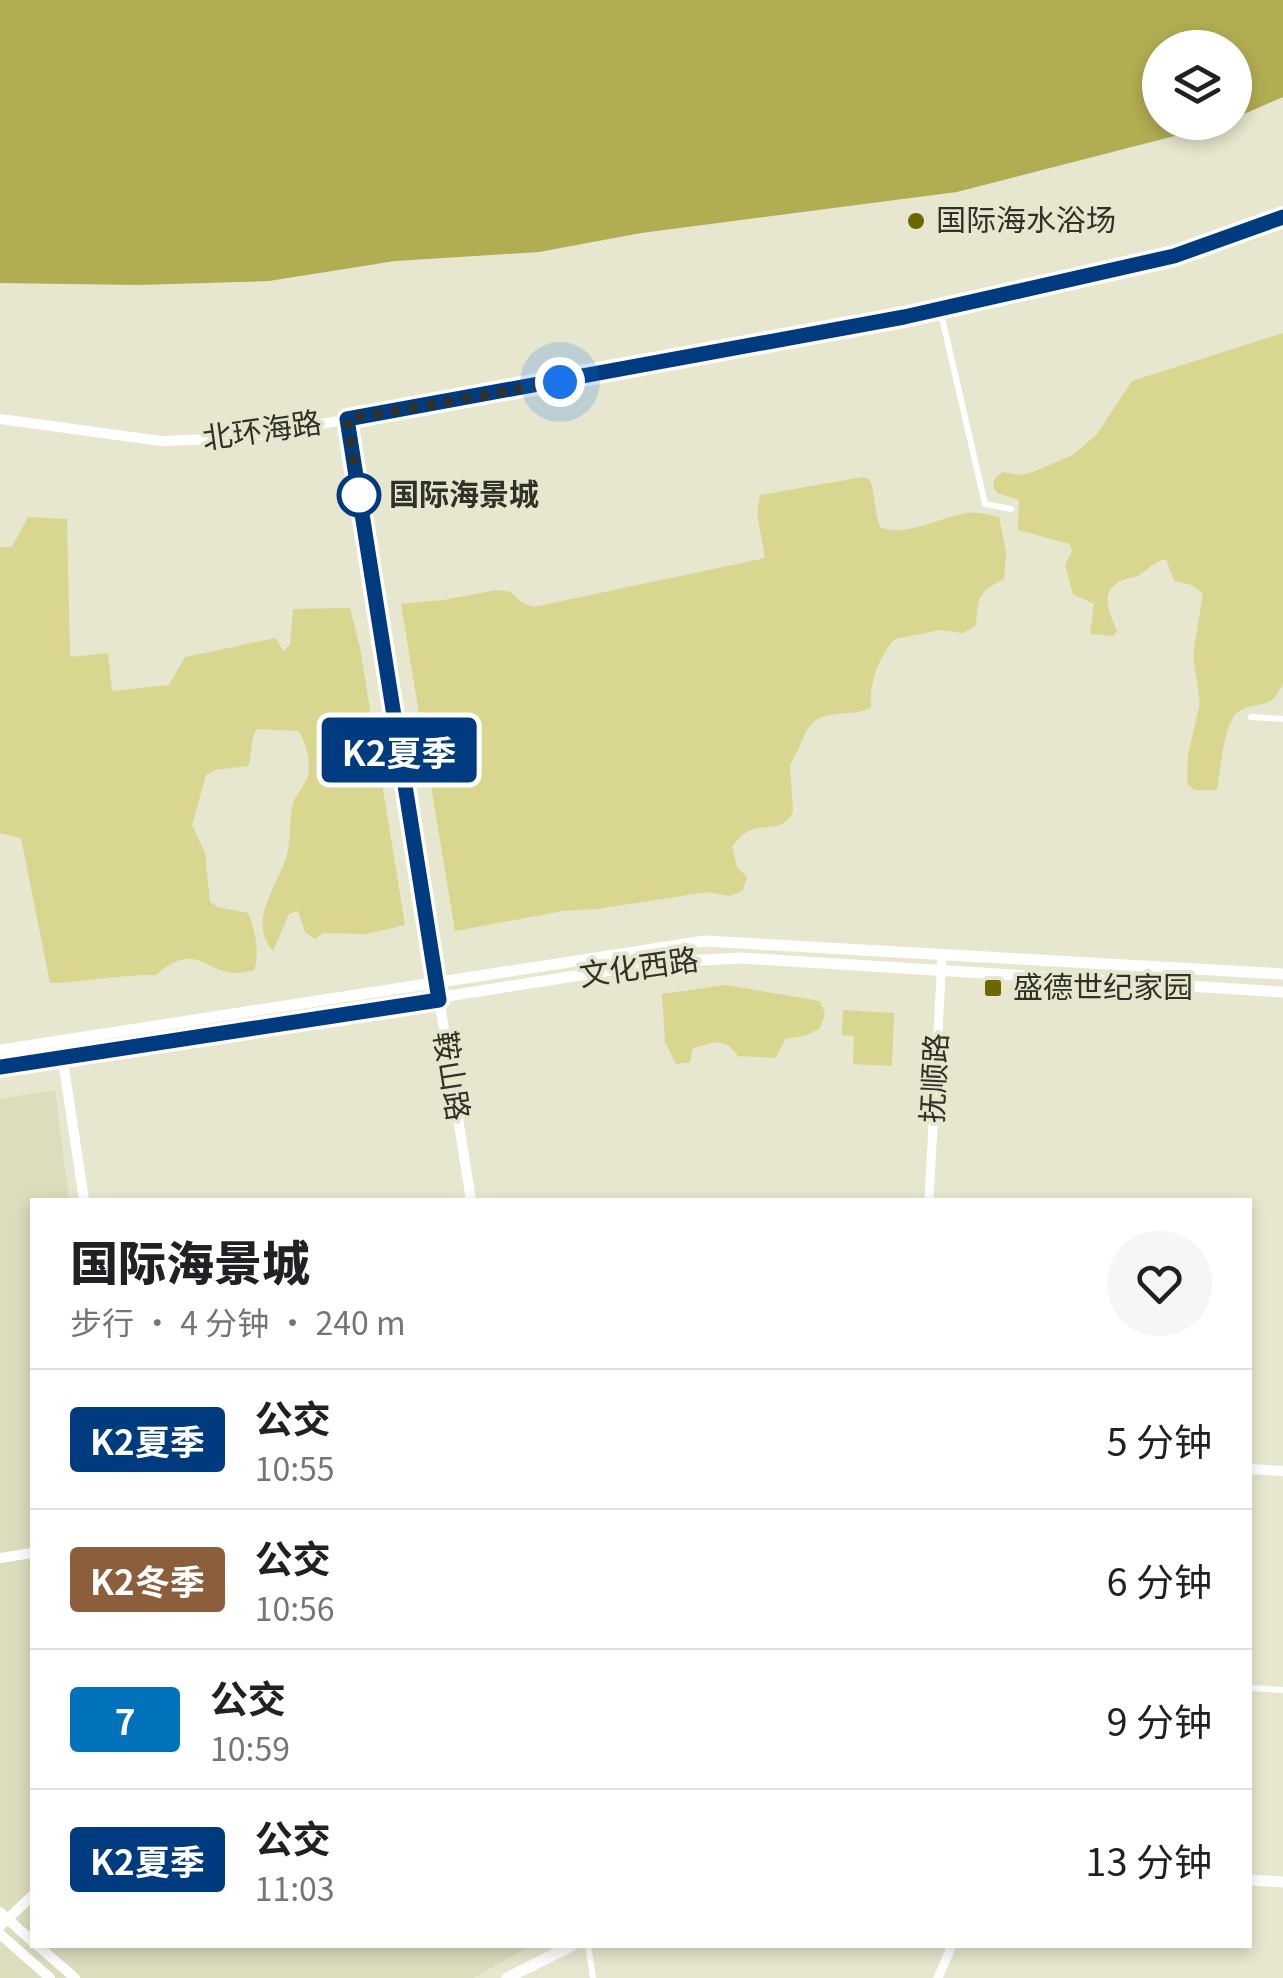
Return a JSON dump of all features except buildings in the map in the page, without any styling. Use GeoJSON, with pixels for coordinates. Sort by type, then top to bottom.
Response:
{"type":"FeatureCollection","features":[{"type":"Feature","properties":{"kind":"main road","name":"北环海路"},"geometry":{"type":"LineString","coordinates":[[0,419],[161,441],[243,438],[940,309],[1174,256],[1283,217]]}},
{"type":"Feature","properties":{"kind":"main road","name":"鞍山路"},"geometry":{"type":"LineString","coordinates":[[347,419],[470,1198]]}},
{"type":"Feature","properties":{"kind":"main road","name":"文化西路"},"geometry":{"type":"LineString","coordinates":[[0,1050],[435,980],[705,942],[1283,974]]}},
{"type":"Feature","properties":{"kind":"main road","name":"文化西路"},"geometry":{"type":"LineString","coordinates":[[0,1068],[704,958],[1283,992]]}},
{"type":"Feature","properties":{"kind":"main road"},"geometry":{"type":"LineString","coordinates":[[60,1041],[84,1198]]}},
{"type":"Feature","properties":{"kind":"main road"},"geometry":{"type":"LineString","coordinates":[[1252,1469],[1283,1471]]}},
{"type":"Feature","properties":{"kind":"main road"},"geometry":{"type":"LineString","coordinates":[[0,1558],[30,1553]]}},
{"type":"Feature","properties":{"kind":"main road"},"geometry":{"type":"LineString","coordinates":[[1252,1880],[1283,1882]]}},
{"type":"Feature","properties":{"kind":"main road"},"geometry":{"type":"LineString","coordinates":[[30,1898],[3,1919],[30,1939]]}},
{"type":"Feature","properties":{"kind":"main road"},"geometry":{"type":"LineString","coordinates":[[0,1934],[50,1978]]}},
{"type":"Feature","properties":{"kind":"main road"},"geometry":{"type":"LineString","coordinates":[[41,1948],[74,1978]]}},
{"type":"Feature","properties":{"kind":"main road"},"geometry":{"type":"LineString","coordinates":[[508,1978],[567,1948]]}},
{"type":"Feature","properties":{"kind":"street"},"geometry":{"type":"LineString","coordinates":[[940,309],[986,504],[1011,510]]}},
{"type":"Feature","properties":{"kind":"street"},"geometry":{"type":"LineString","coordinates":[[1250,716],[1283,719]]}},
{"type":"Feature","properties":{"kind":"street","name":"抚顺路"},"geometry":{"type":"LineString","coordinates":[[929,1198],[942,957]]}},
{"type":"Feature","properties":{"kind":"street"},"geometry":{"type":"LineString","coordinates":[[1252,1688],[1283,1690]]}},
{"type":"Feature","properties":{"kind":"street"},"geometry":{"type":"LineString","coordinates":[[588,1948],[593,1978]]}},
{"type":"Feature","properties":{"kind":"street"},"geometry":{"type":"LineString","coordinates":[[938,1978],[951,1948]]}},
{"type":"Feature","properties":{"kind":"shaded area"},"geometry":{"type":"Polygon","coordinates":[[[0,0],[1283,0],[1283,97],[1252,111],[1252,30],[1142,30],[1142,140],[1159,140],[957,192],[641,233],[539,252],[395,261],[269,281],[138,285],[0,283],[0,0]]]}},
{"type":"Feature","properties":{"kind":"shaded area"},"geometry":{"type":"Polygon","coordinates":[[[1283,333],[1283,683],[1269,702],[1245,708],[1233,717],[1217,790],[1195,790],[1188,785],[1187,778],[1200,703],[1193,655],[1203,593],[1174,581],[1166,559],[1162,560],[1110,590],[1108,603],[1117,631],[1113,636],[1090,634],[1094,604],[1073,594],[1065,565],[1072,551],[1070,544],[1018,530],[1019,500],[997,493],[993,486],[995,478],[1003,472],[1033,472],[1073,455],[1097,434],[1132,381],[1283,333]]]}},
{"type":"Feature","properties":{"kind":"shaded area"},"geometry":{"type":"Polygon","coordinates":[[[863,477],[871,483],[880,527],[890,530],[971,513],[999,517],[1006,552],[1004,579],[984,592],[976,625],[963,633],[940,630],[895,639],[876,670],[871,707],[823,717],[809,727],[790,764],[793,812],[785,822],[748,831],[732,846],[737,867],[747,877],[743,890],[730,896],[707,892],[563,911],[455,931],[401,604],[497,590],[511,592],[534,607],[765,558],[757,513],[760,495],[863,477]]]}},
{"type":"Feature","properties":{"kind":"shaded area"},"geometry":{"type":"Polygon","coordinates":[[[28,517],[67,519],[70,657],[108,653],[112,691],[169,685],[185,657],[276,638],[283,651],[290,645],[293,609],[350,608],[360,648],[405,925],[367,934],[323,933],[315,939],[305,932],[298,911],[289,914],[273,951],[265,939],[264,913],[284,862],[293,803],[307,779],[309,765],[299,731],[257,729],[248,766],[215,770],[206,775],[192,825],[205,853],[210,902],[248,913],[256,941],[254,970],[225,971],[195,959],[184,959],[156,975],[50,983],[21,838],[0,833],[0,547],[12,547],[28,517]]]}},
{"type":"Feature","properties":{"kind":"shaded area"},"geometry":{"type":"Polygon","coordinates":[[[726,985],[820,1001],[825,1014],[820,1028],[785,1039],[776,1058],[738,1056],[718,1043],[693,1048],[690,1062],[676,1064],[665,1042],[662,994],[726,985]]]}},
{"type":"Feature","properties":{"kind":"shaded area"},"geometry":{"type":"Polygon","coordinates":[[[843,1010],[894,1013],[892,1066],[853,1064],[854,1036],[842,1035],[843,1010]]]}},
{"type":"Feature","properties":{"kind":"shaded area"},"geometry":{"type":"Polygon","coordinates":[[[55,1090],[69,1198],[30,1198],[30,1948],[527,1948],[473,1978],[0,1978],[0,1099],[55,1090]]]}},
{"type":"Feature","properties":{"kind":"bus line","name":"K2夏季"},"geometry":{"type":"LineString","coordinates":[[0,1067],[439,1000],[347,419],[904,317],[1174,256],[1283,217]]}},
{"type":"Feature","properties":{"kind":"place","name":"国际海水浴场"},"geometry":{"type":"Point","coordinates":[916,221]}},
{"type":"Feature","properties":{"kind":"place","name":"国际海景城"},"geometry":{"type":"Point","coordinates":[359,495]}},
{"type":"Feature","properties":{"kind":"place","name":"盛德世纪家园"},"geometry":{"type":"Point","coordinates":[993,988]}},
{"type":"Feature","properties":{"kind":"route"},"geometry":{"type":"LineString","coordinates":[[359,495],[347,419],[560,382]]}}]}
